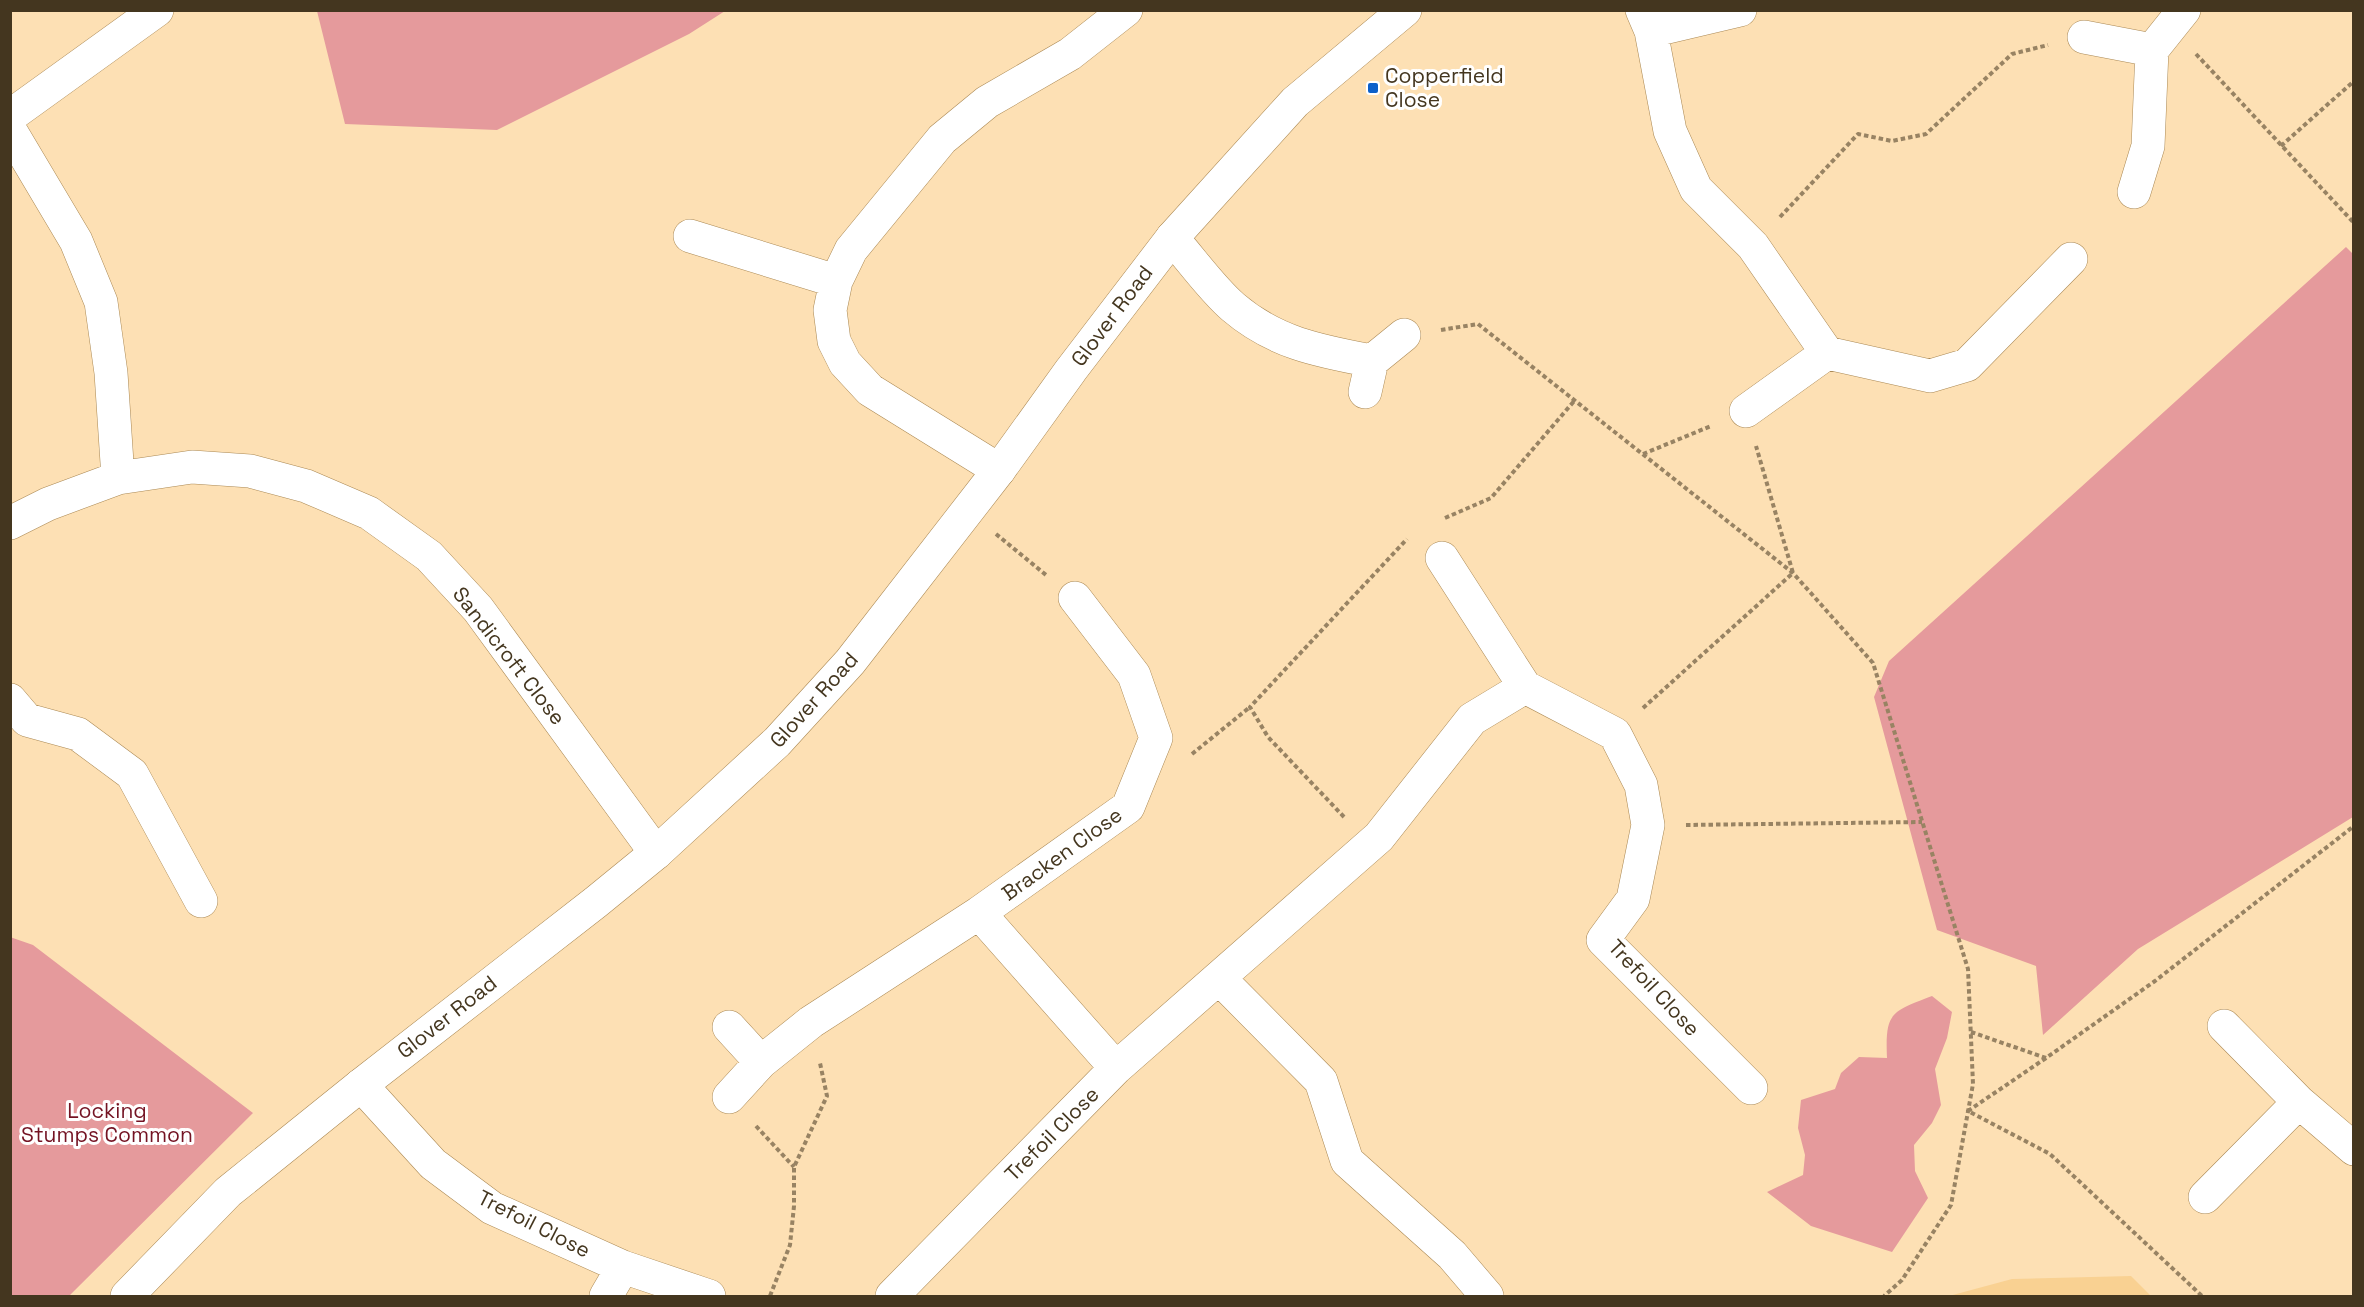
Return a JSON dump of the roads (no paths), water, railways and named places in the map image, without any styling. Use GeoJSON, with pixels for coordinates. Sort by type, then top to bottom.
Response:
{"type":"FeatureCollection","features":[{"type":"Feature","properties":{"kind":"street"},"geometry":{"type":"LineString","coordinates":[[10,116],[157,10]]}},
{"type":"Feature","properties":{"kind":"street"},"geometry":{"type":"LineString","coordinates":[[999,470],[870,390],[845,363],[834,341],[830,310],[836,281],[851,250],[942,139],[987,102],[1070,54],[1126,10]]}},
{"type":"Feature","properties":{"kind":"street","name":"Glover Road"},"geometry":{"type":"LineString","coordinates":[[127,1296],[228,1192],[361,1084],[656,853],[777,742],[850,662],[999,470],[1071,370],[1172,237],[1295,102],[1406,10]]}},
{"type":"Feature","properties":{"kind":"street"},"geometry":{"type":"LineString","coordinates":[[1740,10],[1719,17],[1647,21],[1670,131],[1696,189],[1753,246],[1827,353],[1930,376],[1967,365],[2071,260]]}},
{"type":"Feature","properties":{"kind":"street"},"geometry":{"type":"LineString","coordinates":[[2084,37],[2169,29],[2148,146],[2134,192]]}},
{"type":"Feature","properties":{"kind":"street"},"geometry":{"type":"LineString","coordinates":[[10,130],[76,241],[100,302],[111,373],[118,478]]}},
{"type":"Feature","properties":{"kind":"street"},"geometry":{"type":"LineString","coordinates":[[690,236],[836,281]]}},
{"type":"Feature","properties":{"kind":"street"},"geometry":{"type":"LineString","coordinates":[[1172,237],[1231,305],[1256,324],[1280,338],[1369,377],[1404,335]]}},
{"type":"Feature","properties":{"kind":"street"},"geometry":{"type":"LineString","coordinates":[[1746,411],[1827,353]]}},
{"type":"Feature","properties":{"kind":"street","name":"Sandicroft Close"},"geometry":{"type":"LineString","coordinates":[[10,523],[48,504],[118,478],[192,467],[250,471],[306,486],[369,513],[429,556],[478,609],[656,853]]}},
{"type":"Feature","properties":{"kind":"street"},"geometry":{"type":"LineString","coordinates":[[1442,558],[1525,687]]}},
{"type":"Feature","properties":{"kind":"street","name":"Bracken Close"},"geometry":{"type":"LineString","coordinates":[[729,1097],[761,1062],[811,1022],[979,914],[1128,807],[1156,738],[1134,675],[1075,598]]}},
{"type":"Feature","properties":{"kind":"street","name":"Trefoil Close"},"geometry":{"type":"LineString","coordinates":[[891,1296],[1116,1068],[1379,837],[1472,719],[1525,687],[1615,734],[1641,785],[1648,825],[1633,899],[1603,940],[1751,1088]]}},
{"type":"Feature","properties":{"kind":"street"},"geometry":{"type":"LineString","coordinates":[[10,700],[27,720],[78,734],[132,774],[201,901]]}},
{"type":"Feature","properties":{"kind":"street","name":"Bracken Close"},"geometry":{"type":"LineString","coordinates":[[979,914],[1116,1068]]}},
{"type":"Feature","properties":{"kind":"street"},"geometry":{"type":"LineString","coordinates":[[1219,978],[1322,1081],[1347,1161],[1452,1255],[1487,1296]]}},
{"type":"Feature","properties":{"kind":"street"},"geometry":{"type":"LineString","coordinates":[[2224,1026],[2299,1101],[2354,1149]]}},
{"type":"Feature","properties":{"kind":"street"},"geometry":{"type":"LineString","coordinates":[[729,1027],[761,1062]]}},
{"type":"Feature","properties":{"kind":"street","name":"Trefoil Close"},"geometry":{"type":"LineString","coordinates":[[361,1084],[433,1164],[492,1208],[622,1267],[709,1296]]}},
{"type":"Feature","properties":{"kind":"street"},"geometry":{"type":"LineString","coordinates":[[2205,1197],[2299,1101]]}},
{"type":"Feature","properties":{"kind":"street"},"geometry":{"type":"LineString","coordinates":[[606,1296],[622,1267]]}},
{"type":"Feature","properties":{"kind":"place","name":"Copperfield Close"},"geometry":{"type":"Point","coordinates":[1373,88]}},
{"type":"Feature","properties":{"kind":"park label","name":"Locking Stumps Common"},"geometry":{"type":"Point","coordinates":[107,1123]}}]}
